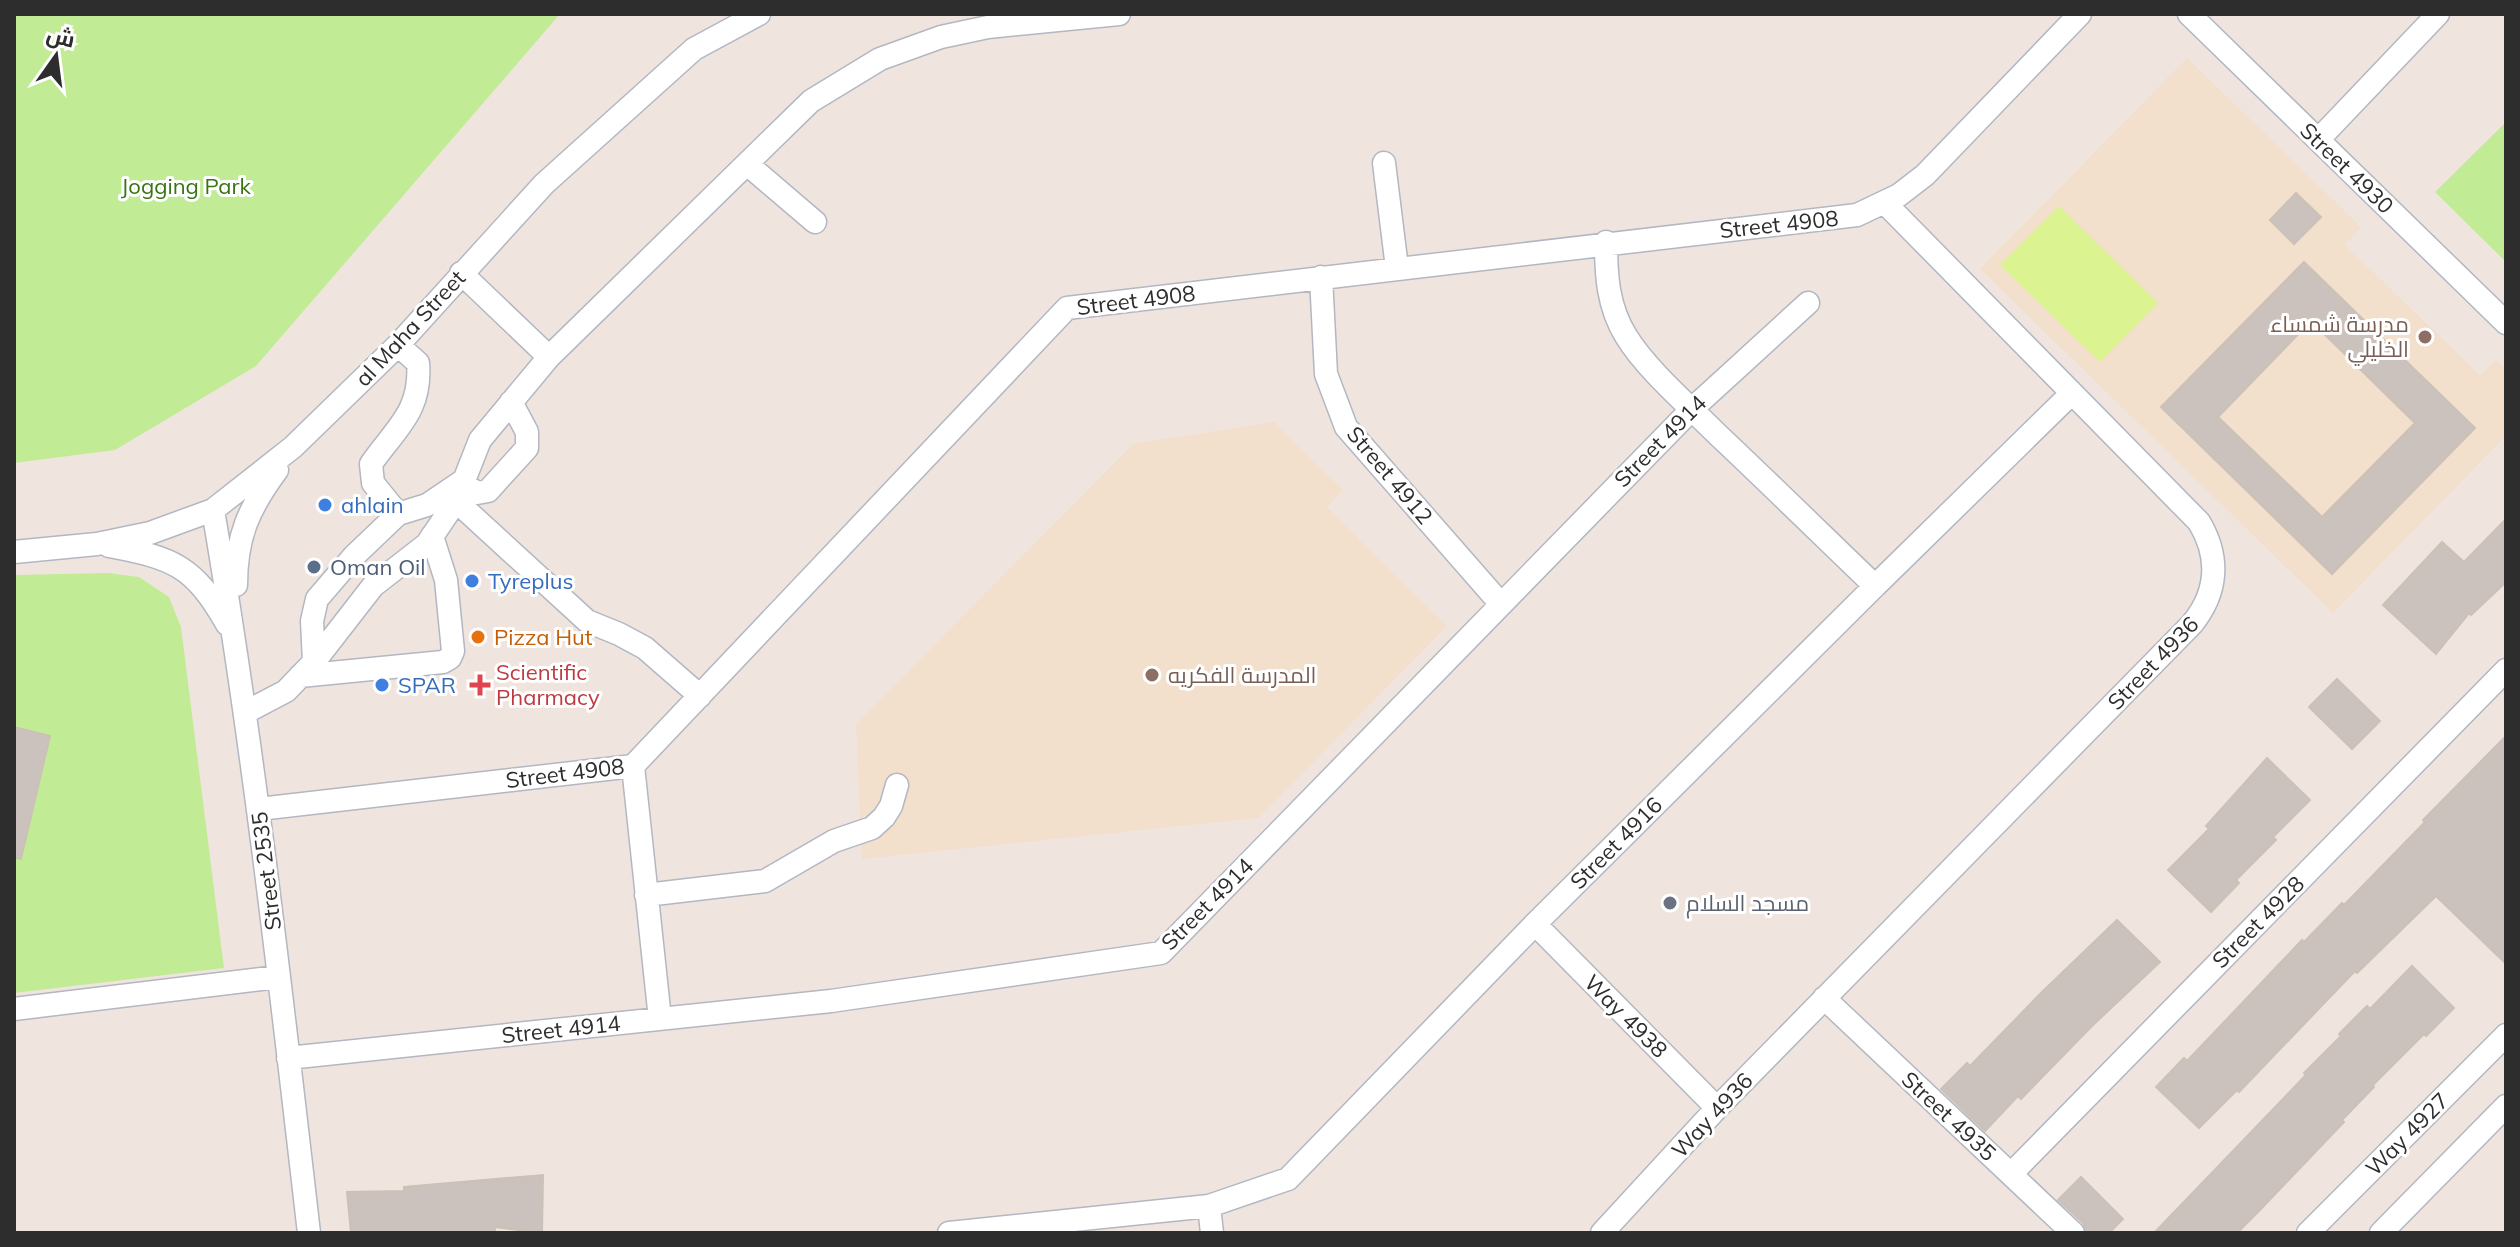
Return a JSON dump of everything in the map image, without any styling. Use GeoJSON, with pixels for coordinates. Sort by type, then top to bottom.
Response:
{"type":"FeatureCollection","features":[{"type":"Feature","properties":{"kind":"street","name":"al Maha Street"},"geometry":{"type":"LineString","coordinates":[[14,552],[97,544],[150,533],[213,510],[293,447],[398,345],[544,184],[694,49],[759,14]]}},
{"type":"Feature","properties":{"kind":"street"},"geometry":{"type":"LineString","coordinates":[[246,712],[286,691],[373,586],[427,544],[458,492],[480,440],[549,357],[811,101],[880,59],[941,37],[988,27],[1119,14]]}},
{"type":"Feature","properties":{"kind":"street","name":"Street 4908"},"geometry":{"type":"LineString","coordinates":[[259,809],[633,766],[1067,308],[1606,242],[1842,218],[1885,203],[1925,175],[2080,14]]}},
{"type":"Feature","properties":{"kind":"street","name":"Street 4930"},"geometry":{"type":"LineString","coordinates":[[2189,14],[2506,323]]}},
{"type":"Feature","properties":{"kind":"street"},"geometry":{"type":"LineString","coordinates":[[2318,140],[2438,14]]}},
{"type":"Feature","properties":{"kind":"street"},"geometry":{"type":"LineString","coordinates":[[1384,163],[1397,268]]}},
{"type":"Feature","properties":{"kind":"street"},"geometry":{"type":"LineString","coordinates":[[747,164],[815,222]]}},
{"type":"Feature","properties":{"kind":"street","name":"Street 4936"},"geometry":{"type":"LineString","coordinates":[[1824,998],[2192,624],[2207,601],[2214,575],[2211,547],[2199,522],[1885,203]]}},
{"type":"Feature","properties":{"kind":"street"},"geometry":{"type":"LineString","coordinates":[[1606,242],[1608,289],[1622,330],[1637,351],[1692,409],[1875,586]]}},
{"type":"Feature","properties":{"kind":"street"},"geometry":{"type":"LineString","coordinates":[[461,273],[549,357]]}},
{"type":"Feature","properties":{"kind":"street","name":"Street 4912"},"geometry":{"type":"LineString","coordinates":[[1321,277],[1326,374],[1346,427],[1500,603]]}},
{"type":"Feature","properties":{"kind":"street","name":"Street 4914"},"geometry":{"type":"LineString","coordinates":[[288,1058],[831,1001],[1161,953],[1692,409],[1808,303]]}},
{"type":"Feature","properties":{"kind":"street"},"geometry":{"type":"LineString","coordinates":[[398,345],[418,363],[420,385],[409,416],[371,464],[373,483],[398,514]]}},
{"type":"Feature","properties":{"kind":"street","name":"Street 4916"},"geometry":{"type":"LineString","coordinates":[[949,1233],[1209,1206],[1288,1179],[1535,924],[2072,393]]}},
{"type":"Feature","properties":{"kind":"street"},"geometry":{"type":"LineString","coordinates":[[307,669],[317,599],[354,556],[398,514],[458,492],[488,491],[527,448],[527,432],[511,402]]}},
{"type":"Feature","properties":{"kind":"street"},"geometry":{"type":"LineString","coordinates":[[235,638],[236,560],[240,538],[260,493],[293,447]]}},
{"type":"Feature","properties":{"kind":"street"},"geometry":{"type":"LineString","coordinates":[[458,492],[587,621],[645,648],[700,696]]}},
{"type":"Feature","properties":{"kind":"street","name":"Street 2535"},"geometry":{"type":"LineString","coordinates":[[213,510],[259,809],[309,1233]]}},
{"type":"Feature","properties":{"kind":"street"},"geometry":{"type":"LineString","coordinates":[[307,669],[443,662],[450,658],[453,651],[446,580],[432,536]]}},
{"type":"Feature","properties":{"kind":"street"},"geometry":{"type":"LineString","coordinates":[[97,544],[174,563],[193,575],[211,596],[235,638]]}},
{"type":"Feature","properties":{"kind":"street","name":"Street 4928"},"geometry":{"type":"LineString","coordinates":[[2011,1174],[2506,670]]}},
{"type":"Feature","properties":{"kind":"street"},"geometry":{"type":"LineString","coordinates":[[633,766],[660,1019]]}},
{"type":"Feature","properties":{"kind":"street"},"geometry":{"type":"LineString","coordinates":[[646,895],[765,881],[834,841],[872,828],[891,806],[897,785]]}},
{"type":"Feature","properties":{"kind":"street","name":"Way 4938"},"geometry":{"type":"LineString","coordinates":[[1535,924],[1717,1108]]}},
{"type":"Feature","properties":{"kind":"street"},"geometry":{"type":"LineString","coordinates":[[14,1009],[278,977]]}},
{"type":"Feature","properties":{"kind":"street","name":"Way 4936"},"geometry":{"type":"LineString","coordinates":[[1602,1233],[1824,998]]}},
{"type":"Feature","properties":{"kind":"street","name":"Street 4935"},"geometry":{"type":"LineString","coordinates":[[1824,998],[2073,1233]]}},
{"type":"Feature","properties":{"kind":"street","name":"Way 4927"},"geometry":{"type":"LineString","coordinates":[[2308,1233],[2506,1035]]}},
{"type":"Feature","properties":{"kind":"street"},"geometry":{"type":"LineString","coordinates":[[2381,1233],[2506,1106]]}},
{"type":"Feature","properties":{"kind":"street"},"geometry":{"type":"LineString","coordinates":[[1209,1206],[1212,1233]]}},
{"type":"Feature","properties":{"kind":"shaded area"},"geometry":{"type":"Polygon","coordinates":[[[2187,58],[2361,227],[2345,245],[2480,375],[2496,360],[2506,370],[2506,436],[2333,613],[1980,269],[2187,58]]]}},
{"type":"Feature","properties":{"kind":"shaded area","name":"المدرسة الفكريه"},"geometry":{"type":"Polygon","coordinates":[[[1274,422],[1343,490],[1327,507],[1447,626],[1258,818],[862,859],[856,724],[1133,444],[1274,422]]]}},
{"type":"Feature","properties":{"kind":"green space","name":"Jogging Park"},"geometry":{"type":"Polygon","coordinates":[[[14,14],[560,14],[256,366],[115,450],[14,463],[14,14]]]}},
{"type":"Feature","properties":{"kind":"green space"},"geometry":{"type":"Polygon","coordinates":[[[2506,122],[2506,262],[2435,192],[2506,122]]]}},
{"type":"Feature","properties":{"kind":"green space"},"geometry":{"type":"Polygon","coordinates":[[[2059,206],[2158,303],[2100,362],[2000,265],[2059,206]]]}},
{"type":"Feature","properties":{"kind":"green space"},"geometry":{"type":"Polygon","coordinates":[[[108,573],[139,577],[169,597],[181,627],[224,968],[14,993],[14,575],[108,573]]]}},
{"type":"Feature","properties":{"kind":"building"},"geometry":{"type":"Polygon","coordinates":[[[2296,193],[2321,217],[2294,244],[2270,220],[2296,193]]]}},
{"type":"Feature","properties":{"kind":"building"},"geometry":{"type":"Polygon","coordinates":[[[2304,262],[2475,428],[2332,574],[2161,407],[2304,262]],[[2311,321],[2218,417],[2322,517],[2415,423],[2311,321]]]}},
{"type":"Feature","properties":{"kind":"building"},"geometry":{"type":"Polygon","coordinates":[[[2506,519],[2506,582],[2471,615],[2469,613],[2436,654],[2383,605],[2442,542],[2464,562],[2506,519]]]}},
{"type":"Feature","properties":{"kind":"building"},"geometry":{"type":"Polygon","coordinates":[[[2337,679],[2380,721],[2352,749],[2309,707],[2337,679]]]}},
{"type":"Feature","properties":{"kind":"building"},"geometry":{"type":"Polygon","coordinates":[[[14,727],[50,736],[21,859],[14,858],[14,727]]]}},
{"type":"Feature","properties":{"kind":"building"},"geometry":{"type":"Polygon","coordinates":[[[2506,736],[2506,964],[2436,896],[2357,973],[2355,971],[2239,1092],[2237,1090],[2199,1128],[2156,1087],[2184,1058],[2187,1061],[2302,940],[2304,942],[2342,903],[2344,905],[2506,736]]]}},
{"type":"Feature","properties":{"kind":"building"},"geometry":{"type":"Polygon","coordinates":[[[2267,758],[2310,800],[2273,837],[2276,840],[2236,880],[2239,883],[2211,912],[2168,870],[2209,829],[2206,826],[2267,758]]]}},
{"type":"Feature","properties":{"kind":"building"},"geometry":{"type":"Polygon","coordinates":[[[2117,920],[2160,962],[1985,1131],[1941,1089],[1967,1063],[1970,1066],[2117,920]]]}},
{"type":"Feature","properties":{"kind":"building"},"geometry":{"type":"Polygon","coordinates":[[[2412,966],[2454,1008],[2373,1085],[2342,1120],[2344,1122],[2260,1210],[2237,1233],[2154,1233],[2306,1075],[2304,1073],[2341,1036],[2339,1034],[2367,1006],[2370,1009],[2412,966]]]}},
{"type":"Feature","properties":{"kind":"building"},"geometry":{"type":"Polygon","coordinates":[[[543,1175],[542,1233],[495,1227],[495,1233],[351,1233],[347,1192],[404,1191],[404,1187],[543,1175]]]}},
{"type":"Feature","properties":{"kind":"building"},"geometry":{"type":"Polygon","coordinates":[[[2081,1177],[2123,1219],[2109,1233],[2087,1233],[2083,1223],[2058,1200],[2081,1177]]]}},
{"type":"Feature","properties":{"kind":"place","name":"مدرسة شمساء الخليلي"},"geometry":{"type":"Point","coordinates":[2425,337]}},
{"type":"Feature","properties":{"kind":"place","name":"ahlain"},"geometry":{"type":"Point","coordinates":[325,505]}},
{"type":"Feature","properties":{"kind":"place","name":"Oman Oil"},"geometry":{"type":"Point","coordinates":[314,567]}},
{"type":"Feature","properties":{"kind":"place","name":"Tyreplus"},"geometry":{"type":"Point","coordinates":[472,581]}},
{"type":"Feature","properties":{"kind":"place","name":"Pizza Hut"},"geometry":{"type":"Point","coordinates":[478,637]}},
{"type":"Feature","properties":{"kind":"place","name":"المدرسة الفكريه"},"geometry":{"type":"Point","coordinates":[1152,675]}},
{"type":"Feature","properties":{"kind":"place","name":"SPAR"},"geometry":{"type":"Point","coordinates":[382,685]}},
{"type":"Feature","properties":{"kind":"place","name":"Scientific Pharmacy"},"geometry":{"type":"Point","coordinates":[480,685]}},
{"type":"Feature","properties":{"kind":"place","name":"مسجد السلام"},"geometry":{"type":"Point","coordinates":[1670,903]}}]}
